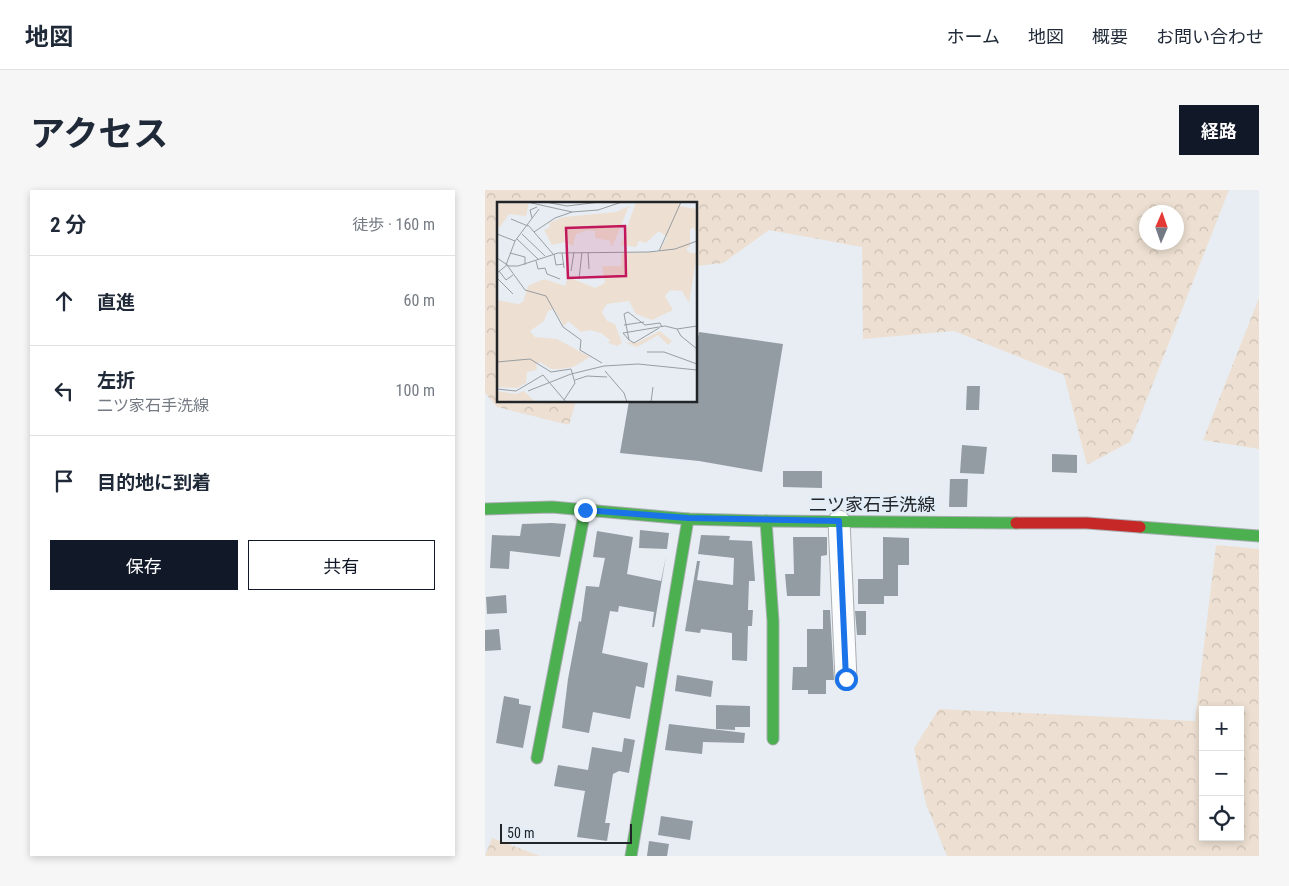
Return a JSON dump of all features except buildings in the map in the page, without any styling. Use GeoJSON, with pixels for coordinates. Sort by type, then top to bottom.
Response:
{"type":"FeatureCollection","features":[{"type":"Feature","properties":{"kind":"street","name":"二ツ家石手洗線"},"geometry":{"type":"LineString","coordinates":[[485,510],[552,507],[688,518],[765,521],[1087,523],[1259,536]]}},
{"type":"Feature","properties":{"kind":"street"},"geometry":{"type":"LineString","coordinates":[[537,758],[585,510]]}},
{"type":"Feature","properties":{"kind":"street"},"geometry":{"type":"LineString","coordinates":[[631,856],[688,518]]}},
{"type":"Feature","properties":{"kind":"street"},"geometry":{"type":"LineString","coordinates":[[765,521],[773,621],[773,739]]}},
{"type":"Feature","properties":{"kind":"street"},"geometry":{"type":"LineString","coordinates":[[839,521],[846,679]]}},
{"type":"Feature","properties":{"kind":"green space"},"geometry":{"type":"Polygon","coordinates":[[[485,190],[1229,190],[1130,442],[1087,465],[1064,375],[954,331],[863,339],[862,247],[769,230],[723,263],[697,266],[697,202],[497,202],[497,402],[576,402],[569,425],[497,407],[485,393],[485,190]]]}},
{"type":"Feature","properties":{"kind":"green space"},"geometry":{"type":"Polygon","coordinates":[[[1259,298],[1259,449],[1203,440],[1259,298]]]}},
{"type":"Feature","properties":{"kind":"green space"},"geometry":{"type":"Polygon","coordinates":[[[1216,545],[1259,549],[1259,856],[947,856],[926,804],[914,748],[939,709],[1195,721],[1216,545]]]}},
{"type":"Feature","properties":{"kind":"green space"},"geometry":{"type":"Polygon","coordinates":[[[492,838],[540,856],[485,856],[492,838]]]}},
{"type":"Feature","properties":{"kind":"traffic: fast"},"geometry":{"type":"LineString","coordinates":[[485,509],[552,507],[688,519],[1016,523]]}},
{"type":"Feature","properties":{"kind":"traffic: fast"},"geometry":{"type":"LineString","coordinates":[[537,758],[585,510]]}},
{"type":"Feature","properties":{"kind":"traffic: fast"},"geometry":{"type":"LineString","coordinates":[[631,856],[688,519]]}},
{"type":"Feature","properties":{"kind":"traffic: fast"},"geometry":{"type":"LineString","coordinates":[[766,521],[773,621],[773,739]]}},
{"type":"Feature","properties":{"kind":"traffic: fast"},"geometry":{"type":"LineString","coordinates":[[1140,527],[1259,536]]}},
{"type":"Feature","properties":{"kind":"traffic: jam"},"geometry":{"type":"LineString","coordinates":[[1016,523],[1087,523],[1140,527]]}},
{"type":"Feature","properties":{"kind":"route"},"geometry":{"type":"LineString","coordinates":[[585,510],[688,518],[839,521],[846,679]]}}]}
